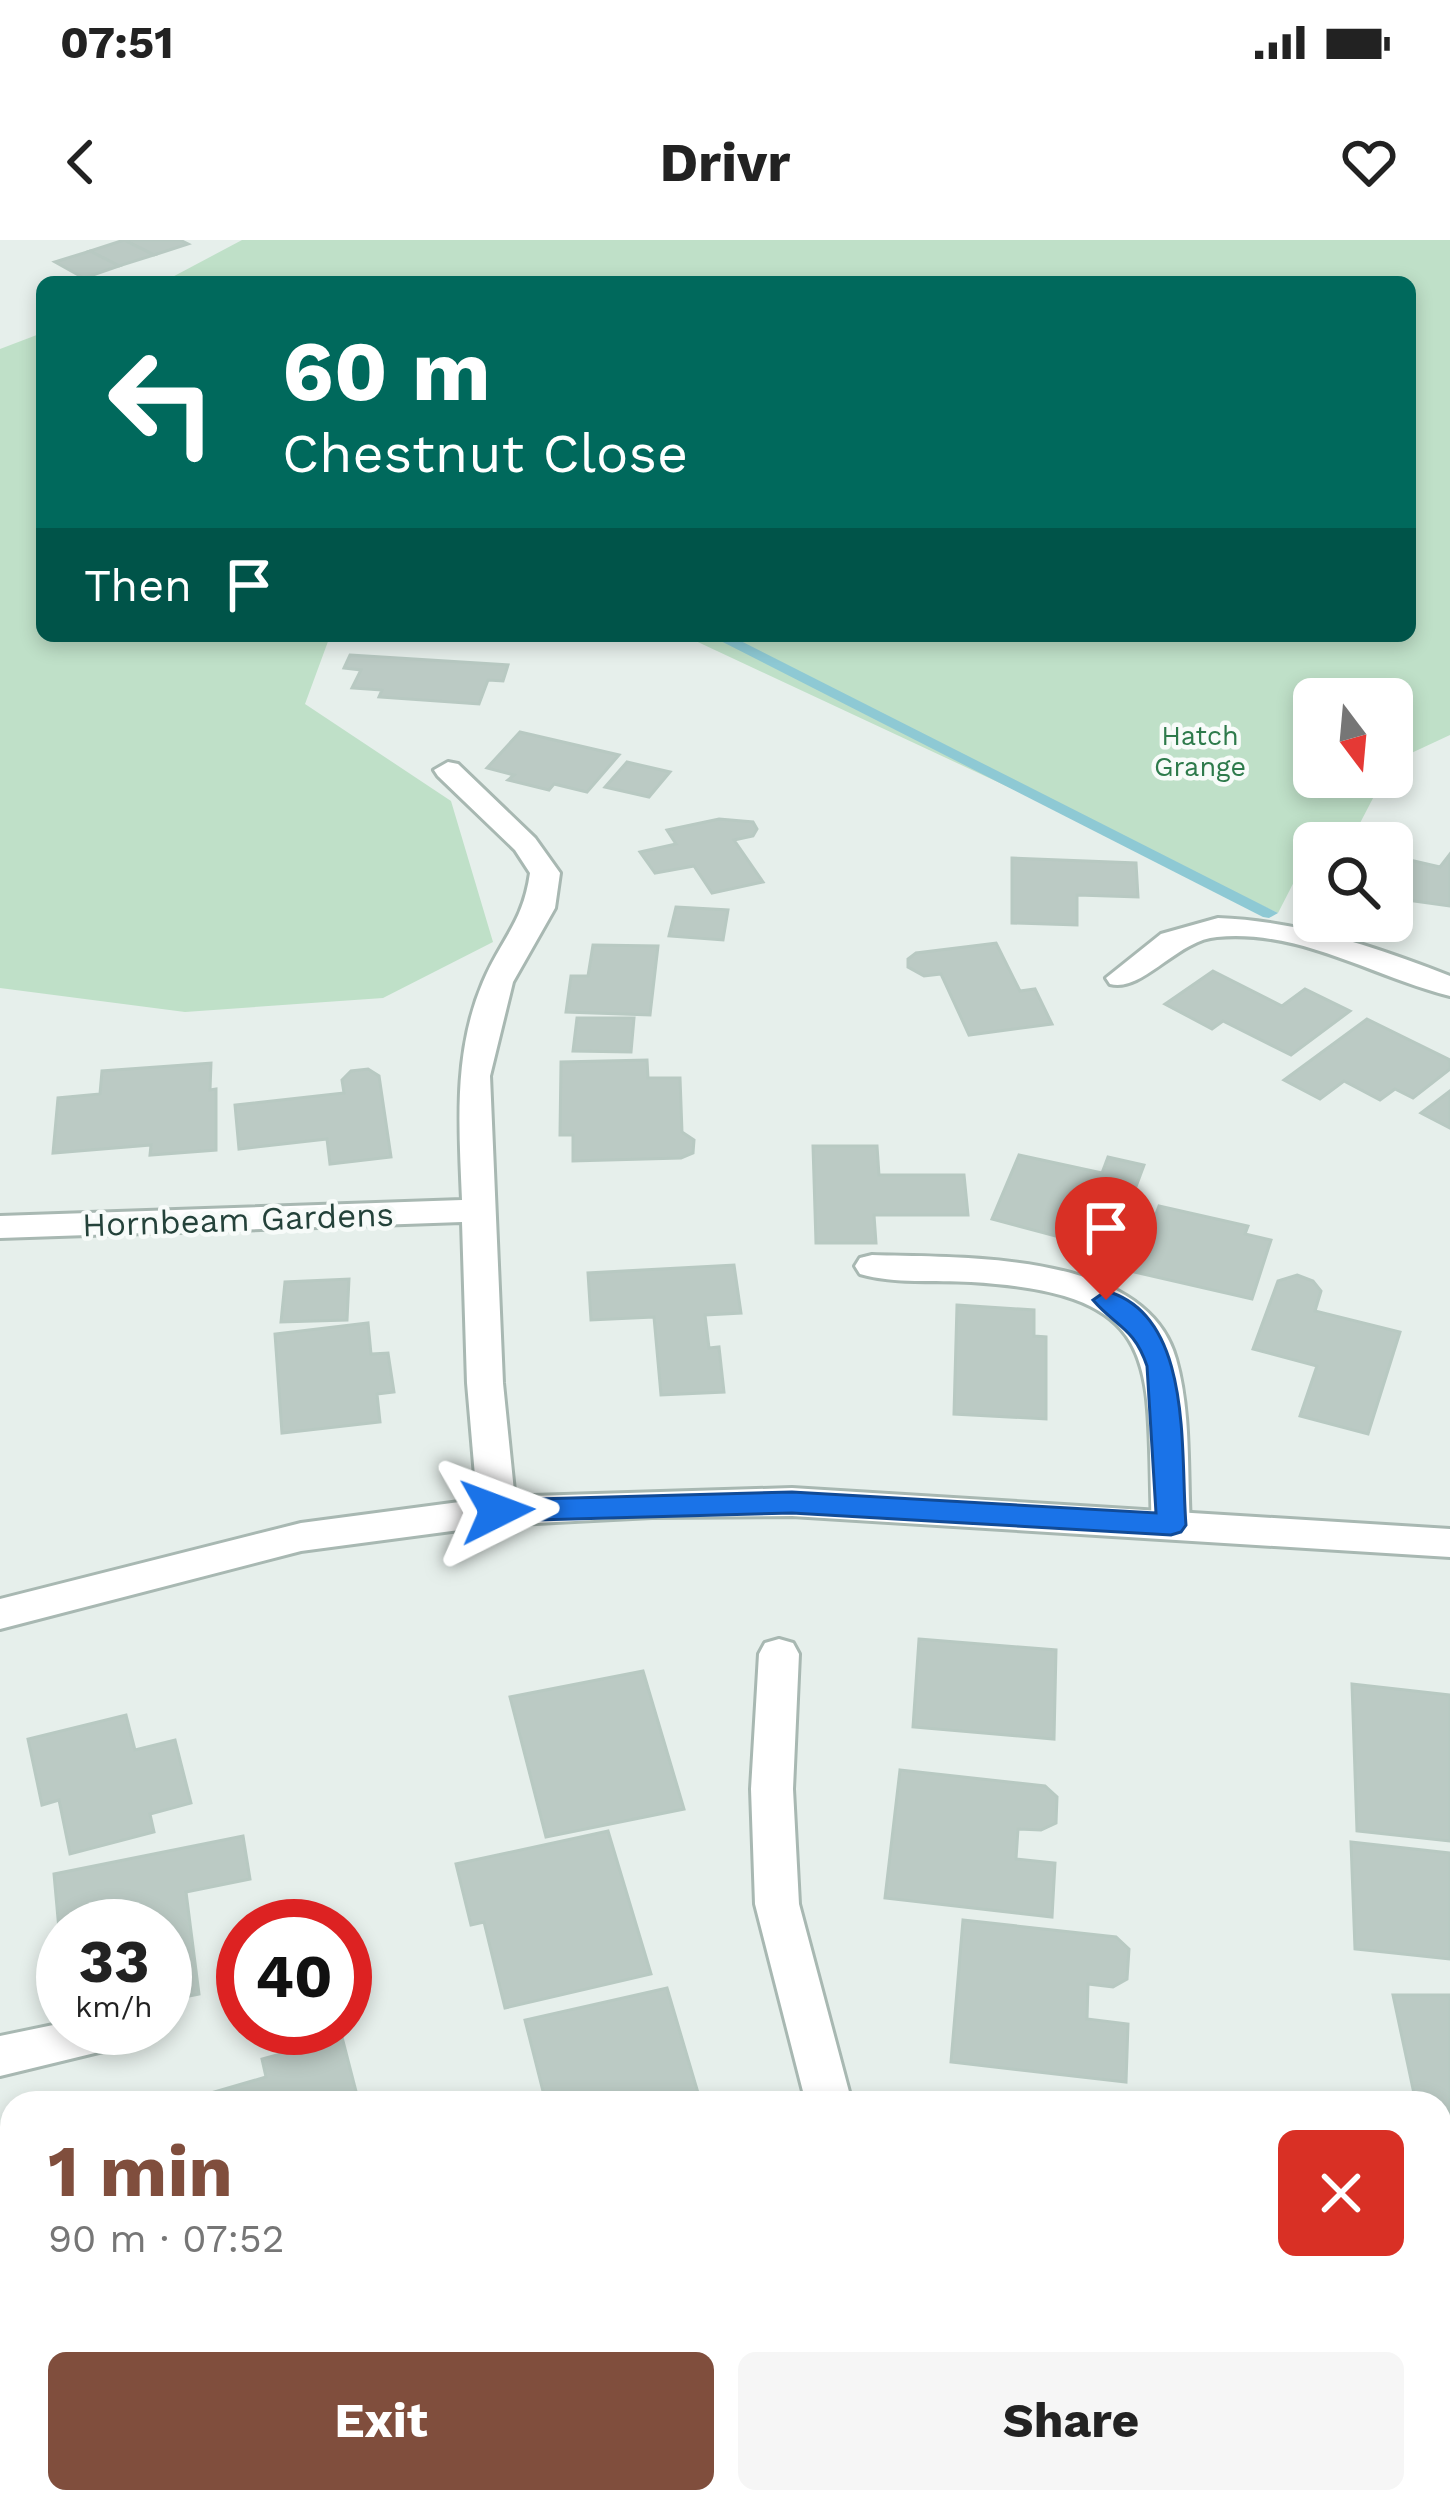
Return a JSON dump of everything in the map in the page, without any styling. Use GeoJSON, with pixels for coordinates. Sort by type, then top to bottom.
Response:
{"type":"FeatureCollection","features":[{"type":"Feature","properties":{"kind":"street"},"geometry":{"type":"LineString","coordinates":[[448,770],[472,800],[525,841],[545,873],[546,892],[498,982],[478,1053],[473,1103],[489,1448],[497,1511]]}},
{"type":"Feature","properties":{"kind":"street"},"geometry":{"type":"LineString","coordinates":[[1121,978],[1167,944],[1194,931],[1234,930],[1281,933],[1391,963],[1450,987]]}},
{"type":"Feature","properties":{"kind":"street","name":"Hornbeam Gardens"},"geometry":{"type":"LineString","coordinates":[[0,1227],[476,1211]]}},
{"type":"Feature","properties":{"kind":"street"},"geometry":{"type":"LineString","coordinates":[[872,1267],[1028,1276],[1106,1300],[1135,1319],[1152,1341],[1160,1366],[1171,1525]]}},
{"type":"Feature","properties":{"kind":"street"},"geometry":{"type":"LineString","coordinates":[[0,1614],[301,1537],[497,1511],[792,1502],[1450,1543]]}},
{"type":"Feature","properties":{"kind":"street"},"geometry":{"type":"LineString","coordinates":[[779,1654],[773,1861],[784,1941],[827,2091]]}},
{"type":"Feature","properties":{"kind":"street"},"geometry":{"type":"LineString","coordinates":[[0,2056],[36,2048]]}},
{"type":"Feature","properties":{"kind":"green space","name":"Hatch Grange"},"geometry":{"type":"Polygon","coordinates":[[[242,240],[1450,240],[1450,735],[1413,752],[1413,678],[1293,678],[1293,798],[1373,798],[1361,822],[1293,822],[1293,884],[1278,913],[698,642],[1416,642],[1416,276],[174,276],[242,240]]]}},
{"type":"Feature","properties":{"kind":"green space"},"geometry":{"type":"Polygon","coordinates":[[[36,335],[36,642],[328,642],[305,704],[451,801],[493,942],[383,998],[185,1012],[0,988],[0,349],[36,335]]]}},
{"type":"Feature","properties":{"kind":"building"},"geometry":{"type":"Polygon","coordinates":[[[124,240],[180,240],[188,244],[154,255],[124,240]]]}},
{"type":"Feature","properties":{"kind":"building"},"geometry":{"type":"Polygon","coordinates":[[[124,240],[154,255],[119,266],[90,251],[124,240]]]}},
{"type":"Feature","properties":{"kind":"building"},"geometry":{"type":"Polygon","coordinates":[[[90,251],[119,266],[80,276],[55,262],[90,251]]]}},
{"type":"Feature","properties":{"kind":"building"},"geometry":{"type":"Polygon","coordinates":[[[350,655],[508,665],[503,681],[488,680],[479,704],[379,697],[382,690],[352,688],[361,670],[344,668],[350,655]]]}},
{"type":"Feature","properties":{"kind":"building"},"geometry":{"type":"Polygon","coordinates":[[[520,732],[619,755],[587,792],[554,784],[549,790],[508,780],[514,775],[487,768],[520,732]]]}},
{"type":"Feature","properties":{"kind":"building"},"geometry":{"type":"Polygon","coordinates":[[[627,762],[670,772],[649,797],[605,787],[627,762]]]}},
{"type":"Feature","properties":{"kind":"building"},"geometry":{"type":"Polygon","coordinates":[[[719,819],[753,822],[757,829],[753,836],[734,840],[763,882],[712,893],[694,866],[655,873],[640,852],[676,844],[667,830],[719,819]]]}},
{"type":"Feature","properties":{"kind":"building"},"geometry":{"type":"Polygon","coordinates":[[[1450,854],[1450,906],[1413,901],[1413,861],[1440,867],[1450,854]]]}},
{"type":"Feature","properties":{"kind":"building"},"geometry":{"type":"Polygon","coordinates":[[[1012,858],[1136,863],[1138,897],[1077,895],[1077,925],[1012,923],[1012,858]]]}},
{"type":"Feature","properties":{"kind":"building"},"geometry":{"type":"Polygon","coordinates":[[[676,907],[728,910],[723,940],[669,936],[676,907]]]}},
{"type":"Feature","properties":{"kind":"building"},"geometry":{"type":"Polygon","coordinates":[[[996,943],[1020,991],[1035,989],[1052,1024],[969,1035],[941,974],[924,976],[908,967],[908,959],[916,953],[996,943]]]}},
{"type":"Feature","properties":{"kind":"building"},"geometry":{"type":"Polygon","coordinates":[[[593,945],[658,946],[650,1015],[566,1012],[571,976],[588,976],[593,945]]]}},
{"type":"Feature","properties":{"kind":"building"},"geometry":{"type":"Polygon","coordinates":[[[1213,971],[1282,1006],[1305,989],[1350,1011],[1291,1055],[1223,1021],[1212,1029],[1165,1004],[1213,971]]]}},
{"type":"Feature","properties":{"kind":"building"},"geometry":{"type":"Polygon","coordinates":[[[577,1018],[634,1018],[631,1052],[573,1051],[577,1018]]]}},
{"type":"Feature","properties":{"kind":"building"},"geometry":{"type":"Polygon","coordinates":[[[1367,1019],[1450,1060],[1450,1069],[1413,1098],[1395,1089],[1380,1100],[1344,1081],[1320,1099],[1284,1080],[1367,1019]]]}},
{"type":"Feature","properties":{"kind":"building"},"geometry":{"type":"Polygon","coordinates":[[[647,1060],[648,1078],[680,1078],[682,1132],[694,1140],[693,1153],[681,1158],[573,1161],[573,1135],[560,1135],[561,1062],[647,1060]]]}},
{"type":"Feature","properties":{"kind":"building"},"geometry":{"type":"Polygon","coordinates":[[[211,1063],[216,1150],[150,1155],[151,1145],[53,1153],[58,1098],[100,1094],[102,1071],[211,1063]]]}},
{"type":"Feature","properties":{"kind":"building"},"geometry":{"type":"Polygon","coordinates":[[[368,1069],[379,1076],[391,1157],[330,1164],[327,1139],[239,1149],[235,1105],[344,1093],[342,1080],[351,1071],[368,1069]]]}},
{"type":"Feature","properties":{"kind":"building"},"geometry":{"type":"Polygon","coordinates":[[[1450,1091],[1450,1128],[1421,1113],[1450,1091]]]}},
{"type":"Feature","properties":{"kind":"building"},"geometry":{"type":"Polygon","coordinates":[[[813,1146],[877,1146],[879,1175],[964,1175],[968,1215],[874,1215],[876,1243],[816,1243],[813,1146]]]}},
{"type":"Feature","properties":{"kind":"building"},"geometry":{"type":"Polygon","coordinates":[[[1019,1155],[1102,1173],[1108,1157],[1144,1165],[1112,1251],[992,1219],[1019,1155]]]}},
{"type":"Feature","properties":{"kind":"building"},"geometry":{"type":"Polygon","coordinates":[[[1159,1206],[1248,1226],[1245,1234],[1271,1240],[1252,1299],[1134,1272],[1159,1206]]]}},
{"type":"Feature","properties":{"kind":"building"},"geometry":{"type":"Polygon","coordinates":[[[734,1265],[741,1313],[705,1315],[709,1348],[719,1347],[724,1392],[661,1395],[654,1317],[591,1320],[588,1273],[734,1265]]]}},
{"type":"Feature","properties":{"kind":"building"},"geometry":{"type":"Polygon","coordinates":[[[1297,1275],[1313,1281],[1321,1291],[1315,1311],[1400,1332],[1368,1434],[1300,1416],[1317,1366],[1253,1349],[1278,1281],[1297,1275]]]}},
{"type":"Feature","properties":{"kind":"building"},"geometry":{"type":"Polygon","coordinates":[[[349,1279],[347,1320],[281,1322],[285,1282],[349,1279]]]}},
{"type":"Feature","properties":{"kind":"building"},"geometry":{"type":"Polygon","coordinates":[[[957,1305],[1034,1310],[1034,1336],[1046,1337],[1046,1419],[954,1414],[957,1305]]]}},
{"type":"Feature","properties":{"kind":"building"},"geometry":{"type":"Polygon","coordinates":[[[368,1323],[371,1354],[388,1353],[394,1392],[377,1394],[380,1422],[282,1433],[275,1334],[368,1323]]]}},
{"type":"Feature","properties":{"kind":"building"},"geometry":{"type":"Polygon","coordinates":[[[919,1639],[1056,1650],[1054,1739],[913,1727],[919,1639]]]}},
{"type":"Feature","properties":{"kind":"building"},"geometry":{"type":"Polygon","coordinates":[[[643,1671],[684,1809],[546,1837],[510,1697],[643,1671]]]}},
{"type":"Feature","properties":{"kind":"building"},"geometry":{"type":"Polygon","coordinates":[[[1352,1684],[1450,1695],[1450,1841],[1357,1831],[1352,1684]]]}},
{"type":"Feature","properties":{"kind":"building"},"geometry":{"type":"Polygon","coordinates":[[[126,1715],[135,1750],[175,1740],[191,1803],[150,1814],[154,1832],[70,1854],[59,1800],[42,1805],[28,1739],[126,1715]]]}},
{"type":"Feature","properties":{"kind":"building"},"geometry":{"type":"Polygon","coordinates":[[[900,1770],[1045,1786],[1057,1797],[1056,1823],[1041,1830],[1018,1829],[1016,1859],[1055,1863],[1052,1917],[885,1898],[900,1770]]]}},
{"type":"Feature","properties":{"kind":"building"},"geometry":{"type":"Polygon","coordinates":[[[608,1831],[651,1974],[505,2008],[484,1922],[471,1925],[456,1864],[608,1831]]]}},
{"type":"Feature","properties":{"kind":"building"},"geometry":{"type":"Polygon","coordinates":[[[243,1836],[250,1879],[186,1892],[187,1899],[56,1899],[54,1874],[243,1836]]]}},
{"type":"Feature","properties":{"kind":"building"},"geometry":{"type":"Polygon","coordinates":[[[1351,1842],[1450,1853],[1450,1959],[1355,1949],[1351,1842]]]}},
{"type":"Feature","properties":{"kind":"building"},"geometry":{"type":"Polygon","coordinates":[[[963,1920],[1116,1937],[1129,1949],[1127,1979],[1113,1987],[1088,1984],[1087,2019],[1128,2024],[1126,2082],[951,2062],[963,1920]]]}},
{"type":"Feature","properties":{"kind":"building"},"geometry":{"type":"Polygon","coordinates":[[[192,1939],[199,1994],[192,1995],[192,1939]]]}},
{"type":"Feature","properties":{"kind":"building"},"geometry":{"type":"Polygon","coordinates":[[[667,1988],[697,2091],[543,2091],[525,2020],[667,1988]]]}},
{"type":"Feature","properties":{"kind":"building"},"geometry":{"type":"Polygon","coordinates":[[[1393,1995],[1450,1995],[1450,2091],[1413,2091],[1393,1995]]]}},
{"type":"Feature","properties":{"kind":"building"},"geometry":{"type":"Polygon","coordinates":[[[277,2055],[347,2055],[356,2091],[218,2091],[266,2077],[262,2059],[277,2055]]]}},
{"type":"Feature","properties":{"kind":"waterway"},"geometry":{"type":"LineString","coordinates":[[731,642],[1269,913]]}},
{"type":"Feature","properties":{"kind":"route"},"geometry":{"type":"LineString","coordinates":[[497,1511],[792,1502],[1171,1525],[1160,1366],[1152,1341],[1135,1319],[1106,1300]]}}]}
